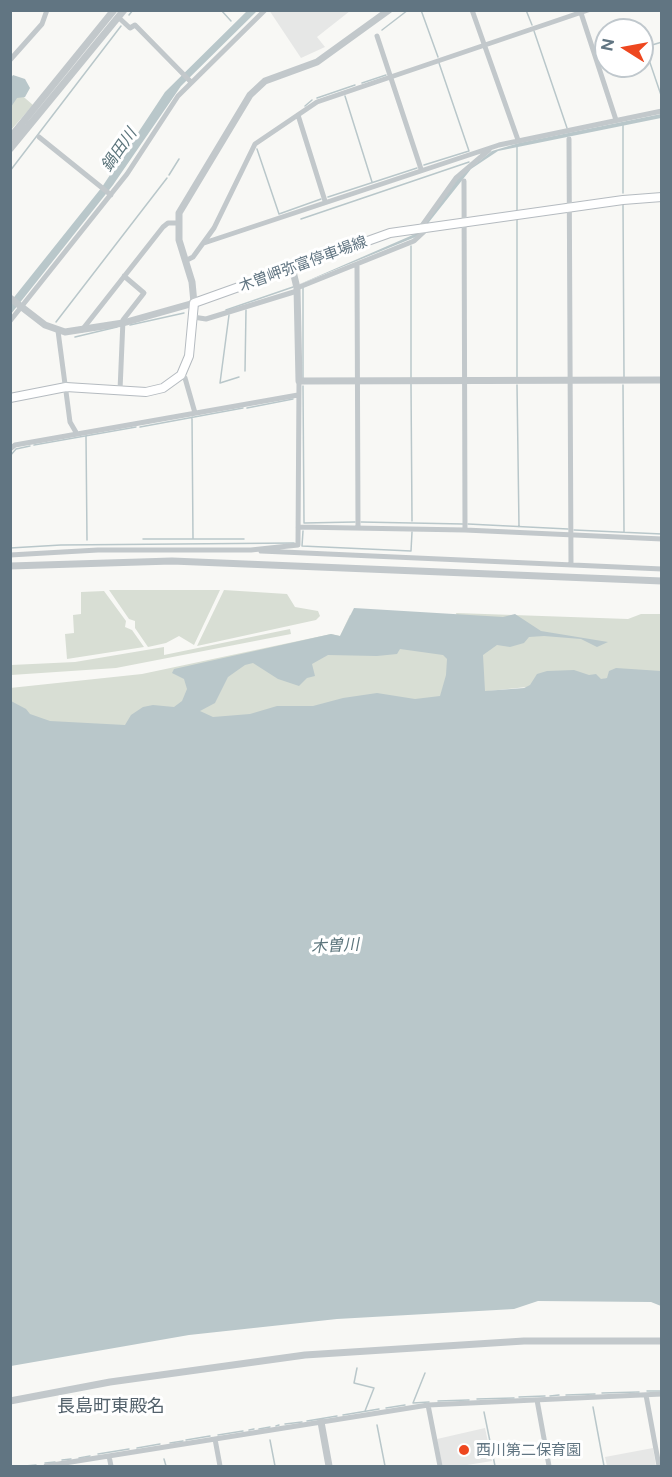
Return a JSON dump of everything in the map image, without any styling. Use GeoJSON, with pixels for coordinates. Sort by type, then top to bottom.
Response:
{"type":"FeatureCollection","features":[{"type":"Feature","properties":{"kind":"main road","name":"木曽岬弥富停車場線"},"geometry":{"type":"LineString","coordinates":[[194,303],[390,233],[426,226],[662,197]]}},
{"type":"Feature","properties":{"kind":"main road"},"geometry":{"type":"LineString","coordinates":[[10,398],[66,387],[154,391],[171,385],[181,375],[191,349],[194,303]]}},
{"type":"Feature","properties":{"kind":"street"},"geometry":{"type":"LineString","coordinates":[[10,60],[42,24],[47,10]]}},
{"type":"Feature","properties":{"kind":"street"},"geometry":{"type":"LineString","coordinates":[[10,138],[116,14],[124,10]]}},
{"type":"Feature","properties":{"kind":"street"},"geometry":{"type":"LineString","coordinates":[[10,321],[109,194],[190,81],[264,10]]}},
{"type":"Feature","properties":{"kind":"street"},"geometry":{"type":"LineString","coordinates":[[10,298],[45,326],[58,331],[81,331],[123,323],[194,303],[192,282],[177,223],[184,200],[257,86],[308,67],[389,10]]}},
{"type":"Feature","properties":{"kind":"street"},"geometry":{"type":"LineString","coordinates":[[472,10],[518,140]]}},
{"type":"Feature","properties":{"kind":"street"},"geometry":{"type":"LineString","coordinates":[[185,261],[193,257],[204,243],[255,144],[317,102],[588,10]]}},
{"type":"Feature","properties":{"kind":"street"},"geometry":{"type":"LineString","coordinates":[[581,13],[616,120]]}},
{"type":"Feature","properties":{"kind":"street"},"geometry":{"type":"LineString","coordinates":[[116,14],[130,28],[135,25],[190,81]]}},
{"type":"Feature","properties":{"kind":"street"},"geometry":{"type":"LineString","coordinates":[[10,149],[116,14]]}},
{"type":"Feature","properties":{"kind":"street"},"geometry":{"type":"LineString","coordinates":[[377,36],[421,169]]}},
{"type":"Feature","properties":{"kind":"street"},"geometry":{"type":"LineString","coordinates":[[204,243],[421,169],[499,145],[662,111]]}},
{"type":"Feature","properties":{"kind":"street"},"geometry":{"type":"LineString","coordinates":[[298,116],[325,201]]}},
{"type":"Feature","properties":{"kind":"street"},"geometry":{"type":"LineString","coordinates":[[39,136],[109,194]]}},
{"type":"Feature","properties":{"kind":"street"},"geometry":{"type":"LineString","coordinates":[[569,139],[572,565]]}},
{"type":"Feature","properties":{"kind":"street"},"geometry":{"type":"LineString","coordinates":[[193,317],[206,319],[297,290],[414,242],[462,171],[499,145]]}},
{"type":"Feature","properties":{"kind":"street"},"geometry":{"type":"LineString","coordinates":[[464,181],[465,530]]}},
{"type":"Feature","properties":{"kind":"street"},"geometry":{"type":"LineString","coordinates":[[81,331],[163,227],[168,223],[177,223]]}},
{"type":"Feature","properties":{"kind":"street"},"geometry":{"type":"LineString","coordinates":[[357,265],[358,527]]}},
{"type":"Feature","properties":{"kind":"street"},"geometry":{"type":"LineString","coordinates":[[251,550],[298,545],[299,381],[297,290],[292,267]]}},
{"type":"Feature","properties":{"kind":"street"},"geometry":{"type":"LineString","coordinates":[[120,390],[123,323],[144,292],[124,276]]}},
{"type":"Feature","properties":{"kind":"street"},"geometry":{"type":"LineString","coordinates":[[58,331],[70,422],[77,434]]}},
{"type":"Feature","properties":{"kind":"street"},"geometry":{"type":"LineString","coordinates":[[181,375],[185,378],[195,413]]}},
{"type":"Feature","properties":{"kind":"street"},"geometry":{"type":"LineString","coordinates":[[299,381],[662,380]]}},
{"type":"Feature","properties":{"kind":"street"},"geometry":{"type":"LineString","coordinates":[[10,449],[15,445],[298,394]]}},
{"type":"Feature","properties":{"kind":"street"},"geometry":{"type":"LineString","coordinates":[[298,527],[465,530],[662,539]]}},
{"type":"Feature","properties":{"kind":"street"},"geometry":{"type":"LineString","coordinates":[[10,555],[99,550],[251,550],[662,569]]}},
{"type":"Feature","properties":{"kind":"street"},"geometry":{"type":"LineString","coordinates":[[10,566],[172,561],[662,581]]}},
{"type":"Feature","properties":{"kind":"street"},"geometry":{"type":"LineString","coordinates":[[10,1401],[121,1380],[305,1355],[524,1341],[662,1341]]}},
{"type":"Feature","properties":{"kind":"street"},"geometry":{"type":"LineString","coordinates":[[46,1467],[428,1405],[662,1394]]}},
{"type":"Feature","properties":{"kind":"street"},"geometry":{"type":"LineString","coordinates":[[646,1395],[660,1467]]}},
{"type":"Feature","properties":{"kind":"street"},"geometry":{"type":"LineString","coordinates":[[537,1400],[549,1467]]}},
{"type":"Feature","properties":{"kind":"street"},"geometry":{"type":"LineString","coordinates":[[428,1405],[440,1467]]}},
{"type":"Feature","properties":{"kind":"street"},"geometry":{"type":"LineString","coordinates":[[321,1422],[329,1467]]}},
{"type":"Feature","properties":{"kind":"street"},"geometry":{"type":"LineString","coordinates":[[215,1439],[220,1467]]}},
{"type":"Feature","properties":{"kind":"street"},"geometry":{"type":"LineString","coordinates":[[109,1456],[111,1467]]}},
{"type":"Feature","properties":{"kind":"shaded area"},"geometry":{"type":"Polygon","coordinates":[[[269,10],[350,11],[317,37],[325,47],[301,58],[269,10]]]}},
{"type":"Feature","properties":{"kind":"shaded area"},"geometry":{"type":"Polygon","coordinates":[[[11,86],[33,105],[11,130],[11,86]]]}},
{"type":"Feature","properties":{"kind":"shaded area"},"geometry":{"type":"Polygon","coordinates":[[[109,590],[220,590],[194,645],[179,636],[166,643],[148,647],[135,628],[135,621],[129,619],[109,590]]]}},
{"type":"Feature","properties":{"kind":"shaded area"},"geometry":{"type":"Polygon","coordinates":[[[224,590],[287,594],[295,607],[318,611],[320,616],[316,620],[197,646],[224,590]]]}},
{"type":"Feature","properties":{"kind":"shaded area"},"geometry":{"type":"Polygon","coordinates":[[[104,591],[126,621],[125,627],[132,630],[144,647],[67,659],[65,634],[74,633],[73,615],[81,614],[81,592],[104,591]]]}},
{"type":"Feature","properties":{"kind":"shaded area"},"geometry":{"type":"Polygon","coordinates":[[[456,613],[628,619],[641,614],[661,614],[661,673],[479,692],[456,613]]]}},
{"type":"Feature","properties":{"kind":"shaded area"},"geometry":{"type":"Polygon","coordinates":[[[350,615],[448,644],[449,696],[171,728],[11,722],[10,688],[142,674],[331,634],[340,636],[350,615]]]}},
{"type":"Feature","properties":{"kind":"shaded area"},"geometry":{"type":"Polygon","coordinates":[[[290,629],[291,634],[116,668],[11,675],[11,665],[75,662],[164,647],[164,655],[290,629]]]}},
{"type":"Feature","properties":{"kind":"shaded area","name":"西川第二保育園"},"geometry":{"type":"Polygon","coordinates":[[[485,1428],[492,1461],[461,1466],[442,1466],[437,1439],[485,1428]]]}},
{"type":"Feature","properties":{"kind":"shaded area"},"geometry":{"type":"Polygon","coordinates":[[[653,1448],[656,1466],[607,1466],[605,1457],[653,1448]]]}},
{"type":"Feature","properties":{"kind":"water"},"geometry":{"type":"Polygon","coordinates":[[[247,11],[257,11],[181,86],[113,185],[11,314],[11,301],[102,187],[165,92],[247,11]]]}},
{"type":"Feature","properties":{"kind":"water"},"geometry":{"type":"Polygon","coordinates":[[[13,75],[25,79],[30,88],[25,97],[17,98],[11,107],[11,78],[13,75]]]}},
{"type":"Feature","properties":{"kind":"water"},"geometry":{"type":"Polygon","coordinates":[[[661,114],[661,118],[498,151],[471,169],[418,236],[293,287],[415,234],[458,178],[492,151],[519,143],[661,114]]]}},
{"type":"Feature","properties":{"kind":"water","name":"木曽川"},"geometry":{"type":"Polygon","coordinates":[[[354,608],[503,617],[515,614],[541,631],[608,642],[597,647],[581,639],[544,636],[529,637],[524,643],[510,647],[497,645],[483,655],[485,691],[524,688],[530,685],[537,674],[547,671],[574,670],[589,675],[596,674],[601,679],[607,678],[609,671],[616,668],[661,671],[661,1306],[651,1302],[538,1301],[514,1309],[337,1319],[189,1335],[11,1366],[11,701],[26,709],[30,714],[50,721],[125,725],[131,715],[143,707],[153,705],[174,707],[182,701],[187,689],[184,679],[172,673],[174,669],[331,634],[340,636],[354,608]],[[400,649],[397,654],[377,656],[328,655],[312,664],[315,676],[307,678],[299,686],[278,679],[253,663],[245,665],[228,677],[215,703],[200,711],[213,717],[250,714],[277,706],[313,706],[343,698],[377,693],[415,699],[440,696],[446,675],[447,659],[443,655],[400,649]]]}},
{"type":"Feature","properties":{"kind":"waterway"},"geometry":{"type":"LineString","coordinates":[[129,15],[133,10]]}},
{"type":"Feature","properties":{"kind":"waterway"},"geometry":{"type":"LineString","coordinates":[[221,10],[231,21]]}},
{"type":"Feature","properties":{"kind":"waterway"},"geometry":{"type":"LineString","coordinates":[[382,30],[408,10]]}},
{"type":"Feature","properties":{"kind":"waterway"},"geometry":{"type":"LineString","coordinates":[[421,10],[438,57]]}},
{"type":"Feature","properties":{"kind":"waterway"},"geometry":{"type":"LineString","coordinates":[[526,10],[532,25]]}},
{"type":"Feature","properties":{"kind":"waterway"},"geometry":{"type":"LineString","coordinates":[[10,171],[121,26]]}},
{"type":"Feature","properties":{"kind":"waterway"},"geometry":{"type":"LineString","coordinates":[[534,31],[567,128]]}},
{"type":"Feature","properties":{"kind":"waterway"},"geometry":{"type":"LineString","coordinates":[[654,44],[662,42]]}},
{"type":"Feature","properties":{"kind":"waterway"},"geometry":{"type":"LineString","coordinates":[[424,165],[469,151],[439,63]]}},
{"type":"Feature","properties":{"kind":"waterway"},"geometry":{"type":"LineString","coordinates":[[654,74],[662,98]]}},
{"type":"Feature","properties":{"kind":"waterway"},"geometry":{"type":"LineString","coordinates":[[362,83],[386,75]]}},
{"type":"Feature","properties":{"kind":"waterway"},"geometry":{"type":"LineString","coordinates":[[317,98],[355,85]]}},
{"type":"Feature","properties":{"kind":"waterway"},"geometry":{"type":"LineString","coordinates":[[345,96],[372,182]]}},
{"type":"Feature","properties":{"kind":"waterway"},"geometry":{"type":"LineString","coordinates":[[305,106],[312,100]]}},
{"type":"Feature","properties":{"kind":"waterway"},"geometry":{"type":"LineString","coordinates":[[623,125],[623,193]]}},
{"type":"Feature","properties":{"kind":"waterway"},"geometry":{"type":"LineString","coordinates":[[517,146],[517,211]]}},
{"type":"Feature","properties":{"kind":"waterway"},"geometry":{"type":"LineString","coordinates":[[257,149],[279,214],[321,199]]}},
{"type":"Feature","properties":{"kind":"waterway"},"geometry":{"type":"LineString","coordinates":[[169,175],[179,159]]}},
{"type":"Feature","properties":{"kind":"waterway"},"geometry":{"type":"LineString","coordinates":[[301,219],[469,162]]}},
{"type":"Feature","properties":{"kind":"waterway"},"geometry":{"type":"LineString","coordinates":[[328,197],[417,168]]}},
{"type":"Feature","properties":{"kind":"waterway"},"geometry":{"type":"LineString","coordinates":[[56,322],[167,178]]}},
{"type":"Feature","properties":{"kind":"waterway"},"geometry":{"type":"LineString","coordinates":[[623,204],[624,377]]}},
{"type":"Feature","properties":{"kind":"waterway"},"geometry":{"type":"LineString","coordinates":[[517,219],[517,377]]}},
{"type":"Feature","properties":{"kind":"waterway"},"geometry":{"type":"LineString","coordinates":[[411,246],[411,378]]}},
{"type":"Feature","properties":{"kind":"waterway"},"geometry":{"type":"LineString","coordinates":[[226,310],[293,287]]}},
{"type":"Feature","properties":{"kind":"waterway"},"geometry":{"type":"LineString","coordinates":[[303,288],[303,378]]}},
{"type":"Feature","properties":{"kind":"waterway"},"geometry":{"type":"LineString","coordinates":[[245,371],[246,310]]}},
{"type":"Feature","properties":{"kind":"waterway"},"geometry":{"type":"LineString","coordinates":[[130,325],[184,313]]}},
{"type":"Feature","properties":{"kind":"waterway"},"geometry":{"type":"LineString","coordinates":[[229,315],[220,383],[239,377]]}},
{"type":"Feature","properties":{"kind":"waterway"},"geometry":{"type":"LineString","coordinates":[[75,337],[117,327]]}},
{"type":"Feature","properties":{"kind":"waterway"},"geometry":{"type":"LineString","coordinates":[[411,384],[412,521]]}},
{"type":"Feature","properties":{"kind":"waterway"},"geometry":{"type":"LineString","coordinates":[[517,385],[519,527]]}},
{"type":"Feature","properties":{"kind":"waterway"},"geometry":{"type":"LineString","coordinates":[[623,385],[624,532]]}},
{"type":"Feature","properties":{"kind":"waterway"},"geometry":{"type":"LineString","coordinates":[[303,386],[304,523],[355,522]]}},
{"type":"Feature","properties":{"kind":"waterway"},"geometry":{"type":"LineString","coordinates":[[247,408],[293,399]]}},
{"type":"Feature","properties":{"kind":"waterway"},"geometry":{"type":"LineString","coordinates":[[140,427],[243,408]]}},
{"type":"Feature","properties":{"kind":"waterway"},"geometry":{"type":"LineString","coordinates":[[192,417],[193,539]]}},
{"type":"Feature","properties":{"kind":"waterway"},"geometry":{"type":"LineString","coordinates":[[34,445],[136,427]]}},
{"type":"Feature","properties":{"kind":"waterway"},"geometry":{"type":"LineString","coordinates":[[86,436],[87,540]]}},
{"type":"Feature","properties":{"kind":"waterway"},"geometry":{"type":"LineString","coordinates":[[10,456],[16,449],[30,446]]}},
{"type":"Feature","properties":{"kind":"waterway"},"geometry":{"type":"LineString","coordinates":[[361,522],[463,524]]}},
{"type":"Feature","properties":{"kind":"waterway"},"geometry":{"type":"LineString","coordinates":[[468,524],[568,529]]}},
{"type":"Feature","properties":{"kind":"waterway"},"geometry":{"type":"LineString","coordinates":[[574,530],[662,534]]}},
{"type":"Feature","properties":{"kind":"waterway"},"geometry":{"type":"LineString","coordinates":[[303,531],[302,546],[411,551],[412,532]]}},
{"type":"Feature","properties":{"kind":"waterway"},"geometry":{"type":"LineString","coordinates":[[143,539],[244,539]]}},
{"type":"Feature","properties":{"kind":"waterway"},"geometry":{"type":"LineString","coordinates":[[10,548],[61,545],[294,543]]}},
{"type":"Feature","properties":{"kind":"waterway"},"geometry":{"type":"LineString","coordinates":[[357,1368],[354,1383],[374,1388],[365,1411]]}},
{"type":"Feature","properties":{"kind":"waterway"},"geometry":{"type":"LineString","coordinates":[[413,1403],[425,1373]]}},
{"type":"Feature","properties":{"kind":"waterway"},"geometry":{"type":"LineString","coordinates":[[647,1391],[662,1391]]}},
{"type":"Feature","properties":{"kind":"waterway"},"geometry":{"type":"LineString","coordinates":[[602,1393],[639,1392]]}},
{"type":"Feature","properties":{"kind":"waterway"},"geometry":{"type":"LineString","coordinates":[[566,1395],[595,1394]]}},
{"type":"Feature","properties":{"kind":"waterway"},"geometry":{"type":"LineString","coordinates":[[550,1396],[559,1395]]}},
{"type":"Feature","properties":{"kind":"waterway"},"geometry":{"type":"LineString","coordinates":[[519,1397],[545,1396]]}},
{"type":"Feature","properties":{"kind":"waterway"},"geometry":{"type":"LineString","coordinates":[[477,1399],[514,1398]]}},
{"type":"Feature","properties":{"kind":"waterway"},"geometry":{"type":"LineString","coordinates":[[438,1401],[469,1400]]}},
{"type":"Feature","properties":{"kind":"waterway"},"geometry":{"type":"LineString","coordinates":[[413,1403],[429,1402]]}},
{"type":"Feature","properties":{"kind":"waterway"},"geometry":{"type":"LineString","coordinates":[[386,1408],[405,1405]]}},
{"type":"Feature","properties":{"kind":"waterway"},"geometry":{"type":"LineString","coordinates":[[593,1407],[604,1466]]}},
{"type":"Feature","properties":{"kind":"waterway"},"geometry":{"type":"LineString","coordinates":[[343,1415],[379,1409]]}},
{"type":"Feature","properties":{"kind":"waterway"},"geometry":{"type":"LineString","coordinates":[[484,1412],[495,1466]]}},
{"type":"Feature","properties":{"kind":"waterway"},"geometry":{"type":"LineString","coordinates":[[307,1421],[337,1416]]}},
{"type":"Feature","properties":{"kind":"waterway"},"geometry":{"type":"LineString","coordinates":[[285,1424],[302,1422]]}},
{"type":"Feature","properties":{"kind":"waterway"},"geometry":{"type":"LineString","coordinates":[[377,1425],[385,1466]]}},
{"type":"Feature","properties":{"kind":"waterway"},"geometry":{"type":"LineString","coordinates":[[259,1429],[270,1427]]}},
{"type":"Feature","properties":{"kind":"waterway"},"geometry":{"type":"LineString","coordinates":[[249,1430],[254,1429]]}},
{"type":"Feature","properties":{"kind":"waterway"},"geometry":{"type":"LineString","coordinates":[[218,1435],[243,1431]]}},
{"type":"Feature","properties":{"kind":"waterway"},"geometry":{"type":"LineString","coordinates":[[186,1440],[210,1436]]}},
{"type":"Feature","properties":{"kind":"waterway"},"geometry":{"type":"LineString","coordinates":[[270,1440],[275,1466]]}},
{"type":"Feature","properties":{"kind":"waterway"},"geometry":{"type":"LineString","coordinates":[[170,1443],[183,1441]]}},
{"type":"Feature","properties":{"kind":"waterway"},"geometry":{"type":"LineString","coordinates":[[137,1448],[160,1444]]}},
{"type":"Feature","properties":{"kind":"waterway"},"geometry":{"type":"LineString","coordinates":[[98,1454],[129,1449]]}},
{"type":"Feature","properties":{"kind":"waterway"},"geometry":{"type":"LineString","coordinates":[[79,1458],[90,1456]]}},
{"type":"Feature","properties":{"kind":"waterway"},"geometry":{"type":"LineString","coordinates":[[62,1460],[71,1459]]}},
{"type":"Feature","properties":{"kind":"waterway"},"geometry":{"type":"LineString","coordinates":[[164,1459],[166,1466]]}},
{"type":"Feature","properties":{"kind":"waterway"},"geometry":{"type":"LineString","coordinates":[[45,1463],[55,1462]]}},
{"type":"Feature","properties":{"kind":"waterway"},"geometry":{"type":"LineString","coordinates":[[25,1466],[36,1465]]}},
{"type":"Feature","properties":{"kind":"place","name":"西川第二保育園"},"geometry":{"type":"Point","coordinates":[464,1450]}},
{"type":"Feature","properties":{"kind":"district","name":"長島町東殿名"},"geometry":{"type":"Point","coordinates":[111,1406]}},
{"type":"Feature","properties":{"kind":"water label","name":"鍋田川"},"geometry":{"type":"Point","coordinates":[119,150]}}]}
